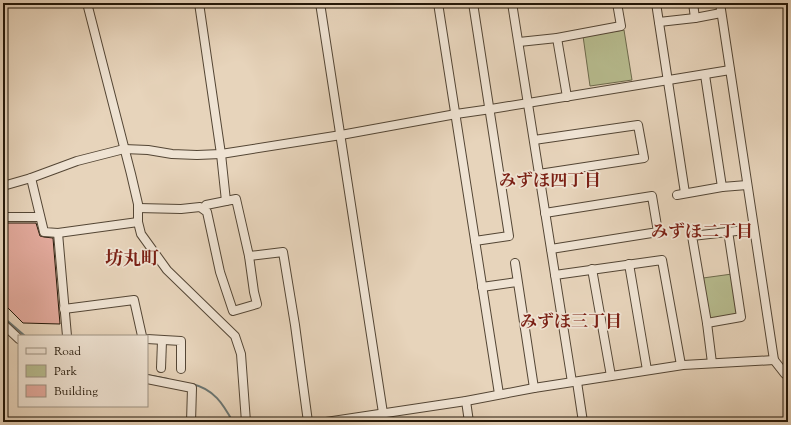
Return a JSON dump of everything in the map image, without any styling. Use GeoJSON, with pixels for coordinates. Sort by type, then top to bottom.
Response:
{"type":"FeatureCollection","features":[{"type":"Feature","properties":{"kind":"street"},"geometry":{"type":"LineString","coordinates":[[87,3],[131,174],[138,208],[138,222],[141,234],[167,270],[235,336],[241,354],[246,422]]}},
{"type":"Feature","properties":{"kind":"street"},"geometry":{"type":"LineString","coordinates":[[199,3],[221,154],[226,201]]}},
{"type":"Feature","properties":{"kind":"street"},"geometry":{"type":"LineString","coordinates":[[320,3],[383,413]]}},
{"type":"Feature","properties":{"kind":"street"},"geometry":{"type":"LineString","coordinates":[[438,3],[499,394]]}},
{"type":"Feature","properties":{"kind":"street"},"geometry":{"type":"LineString","coordinates":[[473,3],[491,109],[511,245]]}},
{"type":"Feature","properties":{"kind":"street"},"geometry":{"type":"LineString","coordinates":[[514,3],[544,213],[583,422]]}},
{"type":"Feature","properties":{"kind":"street"},"geometry":{"type":"LineString","coordinates":[[519,42],[558,38],[621,26],[617,3]]}},
{"type":"Feature","properties":{"kind":"street"},"geometry":{"type":"LineString","coordinates":[[656,3],[681,194],[722,187],[747,185]]}},
{"type":"Feature","properties":{"kind":"street"},"geometry":{"type":"LineString","coordinates":[[692,3],[695,18]]}},
{"type":"Feature","properties":{"kind":"street"},"geometry":{"type":"LineString","coordinates":[[720,3],[774,360],[785,374],[788,375]]}},
{"type":"Feature","properties":{"kind":"street"},"geometry":{"type":"LineString","coordinates":[[659,22],[722,13]]}},
{"type":"Feature","properties":{"kind":"street"},"geometry":{"type":"LineString","coordinates":[[558,38],[568,97]]}},
{"type":"Feature","properties":{"kind":"street"},"geometry":{"type":"LineString","coordinates":[[3,186],[31,178],[77,161],[124,148],[172,154],[221,154],[341,135],[456,114],[730,70]]}},
{"type":"Feature","properties":{"kind":"street"},"geometry":{"type":"LineString","coordinates":[[705,75],[722,187]]}},
{"type":"Feature","properties":{"kind":"street"},"geometry":{"type":"LineString","coordinates":[[534,140],[638,125],[644,158],[539,174]]}},
{"type":"Feature","properties":{"kind":"street"},"geometry":{"type":"LineString","coordinates":[[31,178],[44,232],[58,233],[138,222]]}},
{"type":"Feature","properties":{"kind":"street"},"geometry":{"type":"LineString","coordinates":[[544,213],[652,196],[658,232],[551,249]]}},
{"type":"Feature","properties":{"kind":"street"},"geometry":{"type":"LineString","coordinates":[[138,208],[181,209],[200,207],[207,212],[220,272],[233,311],[257,304],[254,292],[250,256],[236,199],[206,205],[203,209]]}},
{"type":"Feature","properties":{"kind":"street"},"geometry":{"type":"LineString","coordinates":[[3,217],[40,217]]}},
{"type":"Feature","properties":{"kind":"street"},"geometry":{"type":"LineString","coordinates":[[712,363],[707,323],[692,236],[754,229]]}},
{"type":"Feature","properties":{"kind":"street"},"geometry":{"type":"LineString","coordinates":[[707,323],[741,317],[728,231]]}},
{"type":"Feature","properties":{"kind":"street"},"geometry":{"type":"LineString","coordinates":[[58,233],[67,335]]}},
{"type":"Feature","properties":{"kind":"street"},"geometry":{"type":"LineString","coordinates":[[475,241],[510,236]]}},
{"type":"Feature","properties":{"kind":"street"},"geometry":{"type":"LineString","coordinates":[[250,256],[283,252],[308,422]]}},
{"type":"Feature","properties":{"kind":"street"},"geometry":{"type":"LineString","coordinates":[[555,275],[662,260],[680,366]]}},
{"type":"Feature","properties":{"kind":"street"},"geometry":{"type":"LineString","coordinates":[[515,263],[534,388]]}},
{"type":"Feature","properties":{"kind":"street"},"geometry":{"type":"LineString","coordinates":[[629,264],[647,370]]}},
{"type":"Feature","properties":{"kind":"street"},"geometry":{"type":"LineString","coordinates":[[592,269],[611,376]]}},
{"type":"Feature","properties":{"kind":"street"},"geometry":{"type":"LineString","coordinates":[[482,288],[517,282]]}},
{"type":"Feature","properties":{"kind":"street"},"geometry":{"type":"LineString","coordinates":[[64,309],[134,300],[142,335]]}},
{"type":"Feature","properties":{"kind":"street"},"geometry":{"type":"LineString","coordinates":[[3,324],[18,338]]}},
{"type":"Feature","properties":{"kind":"street"},"geometry":{"type":"LineString","coordinates":[[148,339],[181,341],[181,369]]}},
{"type":"Feature","properties":{"kind":"street"},"geometry":{"type":"LineString","coordinates":[[161,368],[162,340]]}},
{"type":"Feature","properties":{"kind":"street"},"geometry":{"type":"LineString","coordinates":[[326,422],[359,420],[383,413],[466,401],[534,388],[647,370],[712,363],[774,360]]}},
{"type":"Feature","properties":{"kind":"street"},"geometry":{"type":"LineString","coordinates":[[148,379],[192,388],[191,422]]}},
{"type":"Feature","properties":{"kind":"street"},"geometry":{"type":"LineString","coordinates":[[466,401],[469,422]]}},
{"type":"Feature","properties":{"kind":"green space"},"geometry":{"type":"Polygon","coordinates":[[[624,30],[632,80],[590,86],[583,36],[624,30]]]}},
{"type":"Feature","properties":{"kind":"green space"},"geometry":{"type":"Polygon","coordinates":[[[732,274],[738,314],[709,319],[703,278],[732,274]]]}},
{"type":"Feature","properties":{"kind":"building"},"geometry":{"type":"Polygon","coordinates":[[[3,223],[36,223],[40,236],[53,238],[60,324],[23,323],[3,303],[3,223]]]}},
{"type":"Feature","properties":{"kind":"waterway"},"geometry":{"type":"LineString","coordinates":[[3,317],[24,335]]}},
{"type":"Feature","properties":{"kind":"waterway"},"geometry":{"type":"LineString","coordinates":[[148,375],[168,379]]}},
{"type":"Feature","properties":{"kind":"waterway"},"geometry":{"type":"LineString","coordinates":[[192,384],[200,386],[212,393],[221,403],[233,422]]}},
{"type":"Feature","properties":{"kind":"district","name":"みずほ四丁目"},"geometry":{"type":"Point","coordinates":[550,182]}},
{"type":"Feature","properties":{"kind":"district","name":"みずほ二丁目"},"geometry":{"type":"Point","coordinates":[702,233]}},
{"type":"Feature","properties":{"kind":"district","name":"坊丸町"},"geometry":{"type":"Point","coordinates":[132,260]}},
{"type":"Feature","properties":{"kind":"district","name":"みずほ三丁目"},"geometry":{"type":"Point","coordinates":[571,323]}}]}
